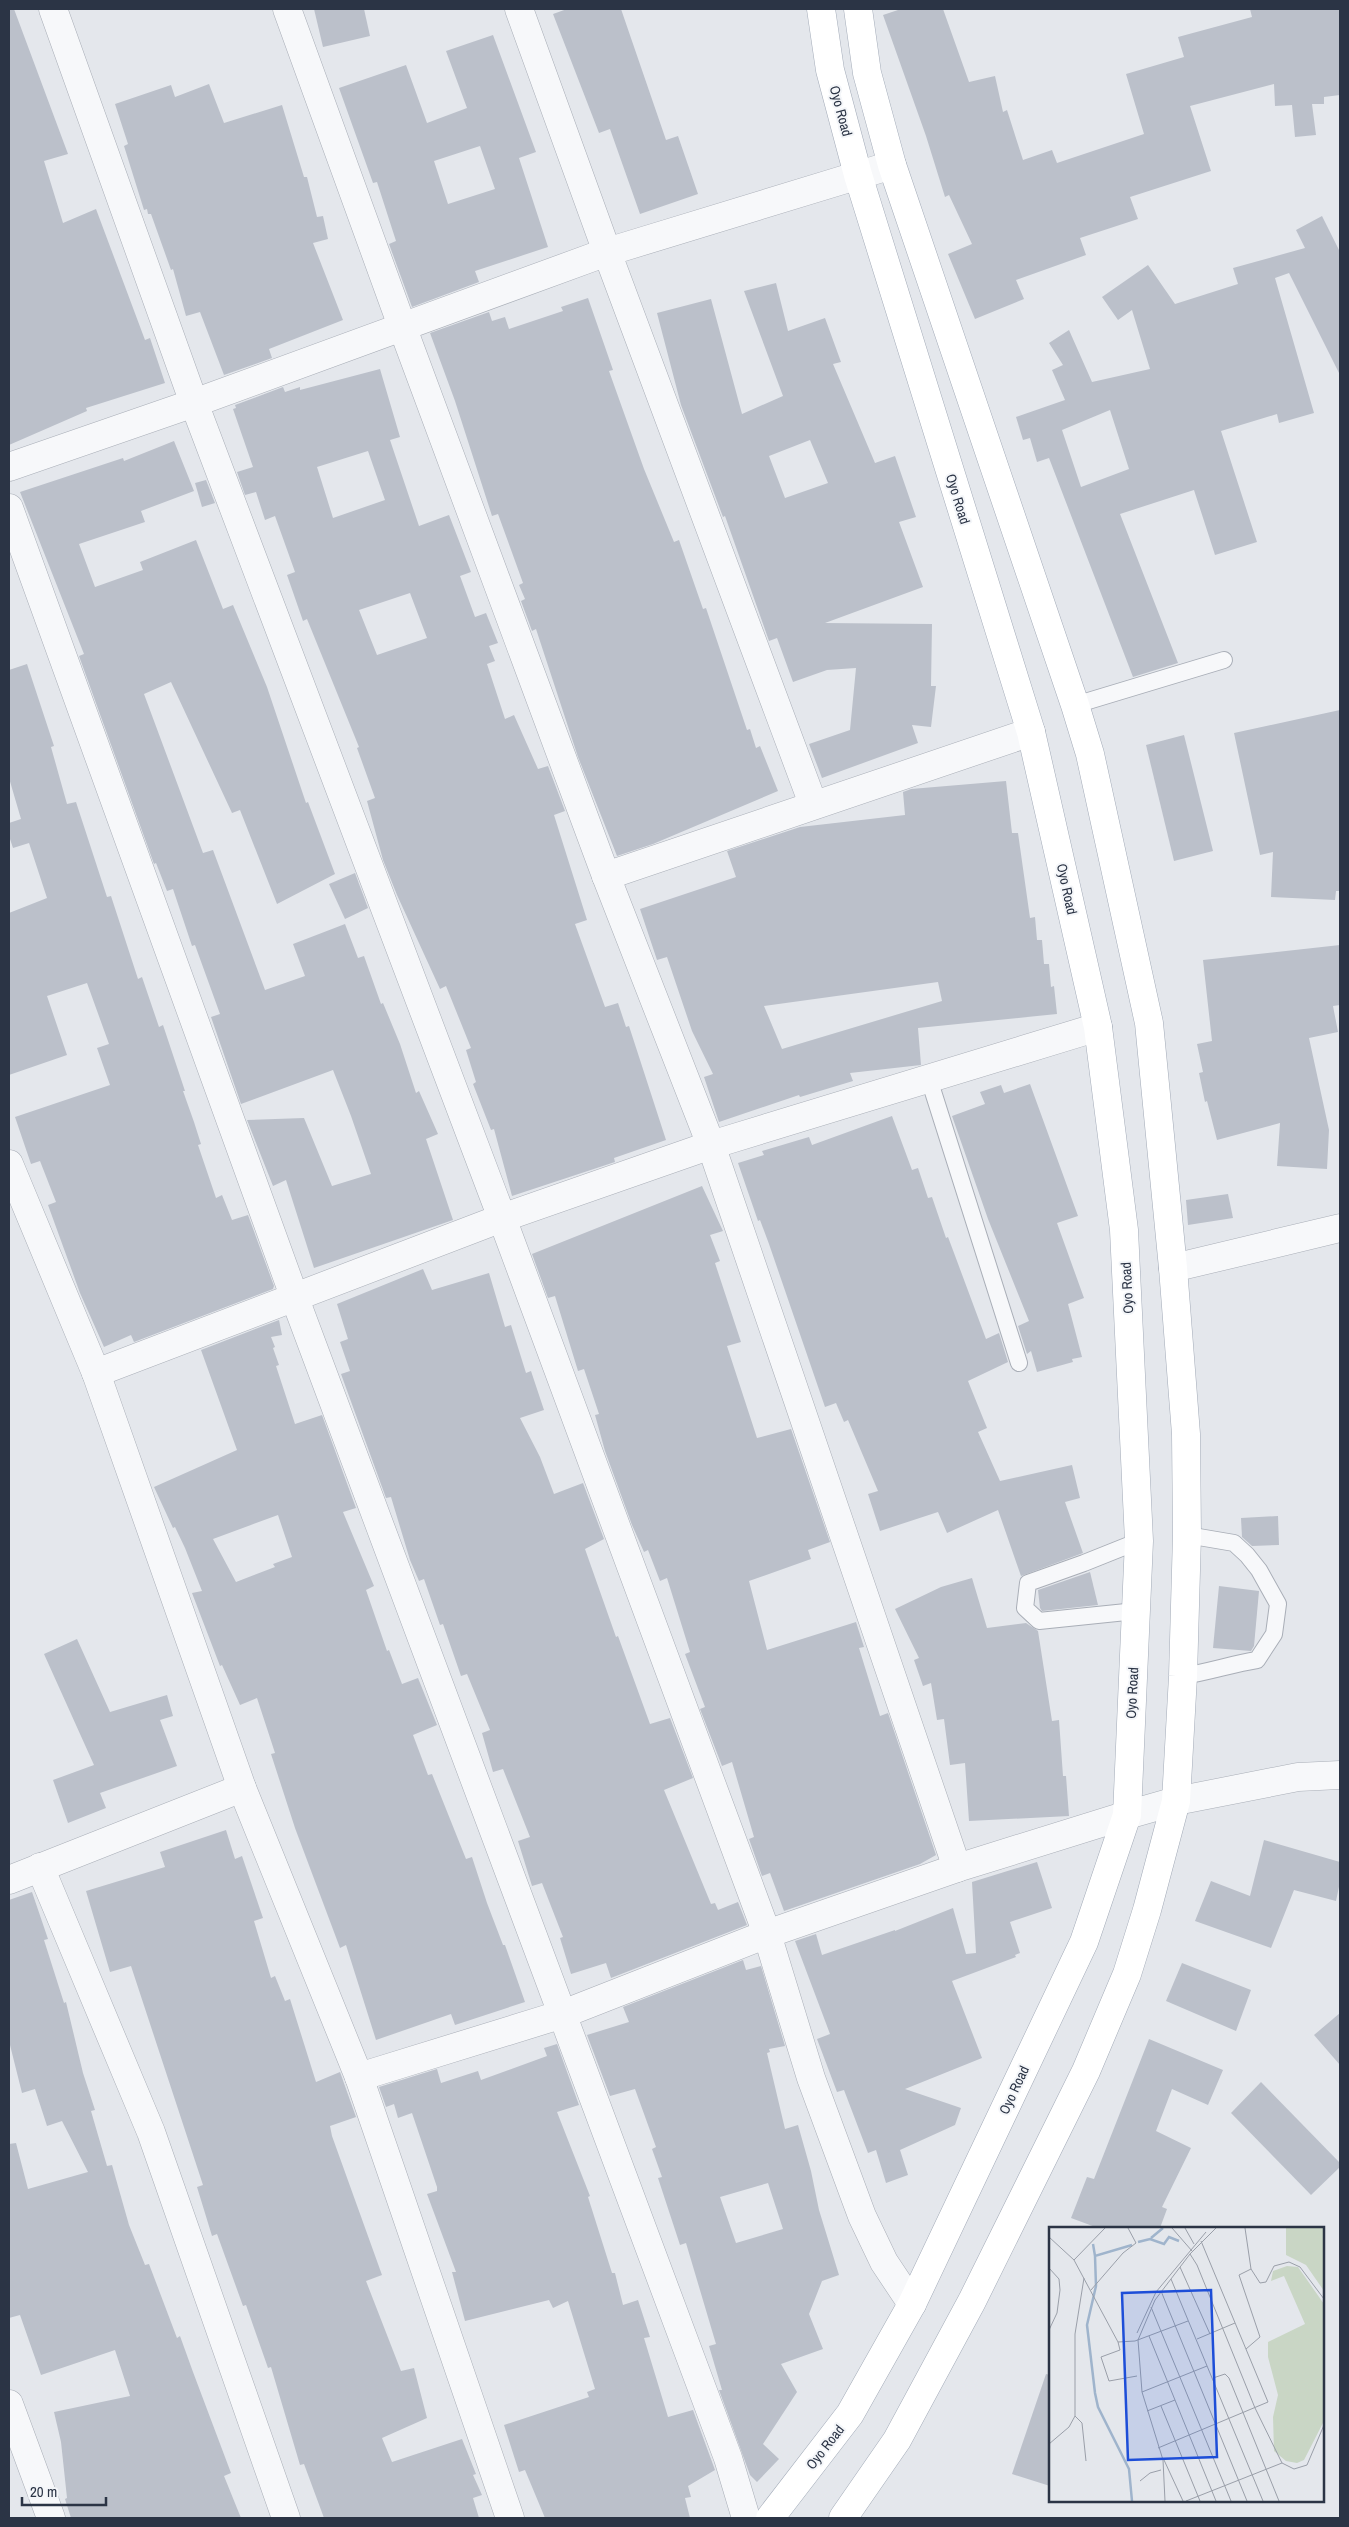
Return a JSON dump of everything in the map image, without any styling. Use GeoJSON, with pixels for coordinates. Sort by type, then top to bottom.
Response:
{"type":"FeatureCollection","features":[{"type":"Feature","properties":{"kind":"main road","name":"Oyo Road"},"geometry":{"type":"LineString","coordinates":[[770,2518],[850,2414],[912,2304],[1084,1942],[1127,1815],[1139,1541],[1124,1230],[1098,1027],[1031,732],[858,175],[830,70],[821,9]]}},
{"type":"Feature","properties":{"kind":"main road"},"geometry":{"type":"LineString","coordinates":[[843,2518],[897,2440],[972,2301],[1086,2071],[1127,1974],[1147,1910],[1176,1801],[1183,1676],[1187,1535],[1186,1434],[1173,1268],[1149,1023],[1090,754],[892,165],[867,73],[858,9]]}},
{"type":"Feature","properties":{"kind":"street"},"geometry":{"type":"LineString","coordinates":[[53,9],[194,403],[502,1218],[767,1934],[811,2078],[862,2216],[884,2262],[912,2304]]}},
{"type":"Feature","properties":{"kind":"street"},"geometry":{"type":"LineString","coordinates":[[288,9],[402,326],[606,876],[711,1146],[958,1868]]}},
{"type":"Feature","properties":{"kind":"street"},"geometry":{"type":"LineString","coordinates":[[519,9],[606,252],[813,804]]}},
{"type":"Feature","properties":{"kind":"street"},"geometry":{"type":"LineString","coordinates":[[9,467],[194,403],[606,252],[892,165]]}},
{"type":"Feature","properties":{"kind":"street"},"geometry":{"type":"LineString","coordinates":[[9,508],[294,1296],[728,2458],[746,2518]]}},
{"type":"Feature","properties":{"kind":"street"},"geometry":{"type":"LineString","coordinates":[[606,876],[813,804],[1031,732]]}},
{"type":"Feature","properties":{"kind":"street"},"geometry":{"type":"LineString","coordinates":[[96,1373],[502,1218],[711,1146],[1098,1027]]}},
{"type":"Feature","properties":{"kind":"street"},"geometry":{"type":"LineString","coordinates":[[9,1164],[14,1194],[96,1373],[242,1788],[359,2077],[510,2518]]}},
{"type":"Feature","properties":{"kind":"street"},"geometry":{"type":"LineString","coordinates":[[1173,1268],[1340,1228]]}},
{"type":"Feature","properties":{"kind":"street"},"geometry":{"type":"LineString","coordinates":[[359,2077],[562,2014],[767,1934],[958,1868],[1127,1815],[1176,1801],[1298,1777],[1340,1775]]}},
{"type":"Feature","properties":{"kind":"street"},"geometry":{"type":"LineString","coordinates":[[9,1880],[242,1788]]}},
{"type":"Feature","properties":{"kind":"street"},"geometry":{"type":"LineString","coordinates":[[40,1867],[152,2132],[286,2518]]}},
{"type":"Feature","properties":{"kind":"street"},"geometry":{"type":"LineString","coordinates":[[9,2404],[51,2518]]}},
{"type":"Feature","properties":{"kind":"lane"},"geometry":{"type":"LineString","coordinates":[[1075,705],[1224,660]]}},
{"type":"Feature","properties":{"kind":"lane"},"geometry":{"type":"LineString","coordinates":[[929,1079],[1019,1363]]}},
{"type":"Feature","properties":{"kind":"lane"},"geometry":{"type":"LineString","coordinates":[[1183,1676],[1215,1671],[1225,1665],[1257,1660],[1274,1634],[1278,1604],[1259,1570],[1234,1543],[1187,1535]]}},
{"type":"Feature","properties":{"kind":"lane"},"geometry":{"type":"LineString","coordinates":[[1136,1611],[1039,1621],[1025,1608],[1028,1583],[1139,1541]]}},
{"type":"Feature","properties":{"kind":"building"},"geometry":{"type":"Polygon","coordinates":[[[9,9],[14,9],[68,154],[44,161],[63,223],[96,209],[145,340],[150,338],[165,383],[86,408],[87,411],[9,445],[9,9]]]}},
{"type":"Feature","properties":{"kind":"building"},"geometry":{"type":"Polygon","coordinates":[[[314,9],[364,9],[370,36],[323,47],[314,9]]]}},
{"type":"Feature","properties":{"kind":"building"},"geometry":{"type":"Polygon","coordinates":[[[567,9],[621,9],[666,140],[678,136],[698,194],[640,214],[610,129],[599,133],[553,14],[567,9]]]}},
{"type":"Feature","properties":{"kind":"building"},"geometry":{"type":"Polygon","coordinates":[[[901,9],[943,9],[969,82],[995,76],[1003,112],[1007,110],[1023,160],[1052,150],[1057,163],[1144,134],[1126,74],[1184,57],[1178,37],[1252,17],[1250,9],[1340,9],[1340,95],[1324,97],[1324,104],[1312,104],[1316,135],[1295,137],[1292,105],[1275,106],[1274,84],[1190,106],[1211,171],[1130,197],[1138,219],[1080,238],[1086,255],[1016,280],[1024,299],[975,319],[948,254],[972,244],[949,195],[945,197],[926,136],[883,15],[901,9]]]}},
{"type":"Feature","properties":{"kind":"building"},"geometry":{"type":"Polygon","coordinates":[[[493,35],[536,152],[519,158],[548,247],[475,271],[479,282],[412,307],[389,244],[396,241],[377,182],[373,183],[339,88],[406,65],[427,123],[467,108],[446,51],[493,35]],[[480,146],[434,161],[448,204],[495,189],[480,146]]]}},
{"type":"Feature","properties":{"kind":"building"},"geometry":{"type":"Polygon","coordinates":[[[209,84],[224,123],[282,105],[304,177],[307,177],[317,217],[323,216],[328,239],[313,243],[343,320],[269,349],[272,358],[224,375],[200,312],[186,316],[173,269],[171,270],[151,214],[148,214],[147,209],[144,210],[124,146],[128,144],[115,104],[171,85],[175,97],[209,84]]]}},
{"type":"Feature","properties":{"kind":"building"},"geometry":{"type":"Polygon","coordinates":[[[1322,216],[1340,252],[1340,375],[1289,273],[1275,278],[1314,413],[1279,423],[1277,414],[1221,431],[1257,542],[1215,555],[1194,490],[1120,514],[1178,663],[1133,677],[1049,458],[1037,462],[1030,438],[1023,440],[1016,417],[1065,400],[1052,370],[1063,365],[1049,343],[1069,330],[1092,382],[1150,369],[1132,310],[1118,320],[1102,297],[1148,265],[1175,304],[1238,284],[1233,268],[1305,248],[1296,230],[1322,216]],[[1110,410],[1062,430],[1081,487],[1129,469],[1110,410]]]}},
{"type":"Feature","properties":{"kind":"building"},"geometry":{"type":"Polygon","coordinates":[[[776,283],[788,331],[825,318],[841,362],[833,364],[875,463],[895,456],[916,517],[899,522],[923,587],[825,623],[932,624],[931,686],[936,686],[931,727],[912,725],[918,743],[822,778],[809,744],[850,730],[856,668],[827,670],[793,682],[777,638],[769,641],[725,516],[723,517],[681,405],[657,313],[711,299],[742,414],[783,396],[744,291],[776,283]],[[810,440],[769,456],[785,498],[828,483],[810,440]]]}},
{"type":"Feature","properties":{"kind":"building"},"geometry":{"type":"Polygon","coordinates":[[[588,298],[613,370],[609,371],[644,469],[674,542],[679,540],[703,609],[706,608],[747,730],[750,729],[756,748],[760,746],[778,791],[653,844],[617,856],[578,757],[536,629],[532,631],[521,601],[525,599],[519,585],[523,583],[498,514],[492,516],[455,401],[430,333],[489,312],[492,321],[505,317],[509,329],[563,311],[561,307],[588,298]]]}},
{"type":"Feature","properties":{"kind":"building"},"geometry":{"type":"Polygon","coordinates":[[[380,369],[400,437],[390,440],[419,526],[449,515],[471,572],[460,576],[475,617],[486,613],[498,643],[489,646],[495,661],[487,664],[505,719],[514,715],[538,769],[548,766],[565,811],[554,815],[587,920],[575,924],[605,1007],[618,1003],[626,1027],[629,1026],[666,1140],[614,1158],[615,1162],[512,1196],[494,1129],[491,1130],[473,1084],[476,1082],[466,1050],[471,1048],[446,986],[440,989],[383,860],[367,801],[375,798],[357,748],[359,747],[307,619],[303,621],[287,575],[295,572],[275,516],[265,520],[256,492],[245,495],[237,472],[253,467],[233,409],[236,408],[235,405],[283,387],[285,392],[300,387],[300,390],[380,369]],[[368,451],[317,467],[333,518],[385,500],[368,451]],[[410,593],[359,610],[377,655],[427,638],[410,593]]]}},
{"type":"Feature","properties":{"kind":"building"},"geometry":{"type":"Polygon","coordinates":[[[174,441],[194,491],[141,511],[145,522],[79,544],[95,587],[143,570],[140,562],[196,540],[223,609],[233,605],[267,687],[306,803],[308,802],[335,874],[277,904],[240,810],[232,813],[171,682],[144,694],[203,853],[213,850],[265,990],[305,976],[293,944],[345,924],[358,958],[364,956],[381,1004],[383,1003],[400,1044],[416,1093],[419,1091],[438,1134],[426,1139],[453,1220],[314,1268],[286,1180],[273,1186],[247,1120],[304,1118],[332,1186],[371,1174],[351,1116],[333,1070],[241,1104],[211,1017],[220,1014],[195,945],[192,946],[173,889],[167,891],[156,863],[154,864],[79,656],[84,654],[20,492],[123,458],[124,461],[174,441]]]}},
{"type":"Feature","properties":{"kind":"building"},"geometry":{"type":"Polygon","coordinates":[[[206,480],[215,503],[202,507],[195,483],[206,480]]]}},
{"type":"Feature","properties":{"kind":"building"},"geometry":{"type":"Polygon","coordinates":[[[27,664],[54,746],[51,747],[67,804],[76,802],[107,897],[111,896],[138,979],[142,977],[159,1027],[163,1025],[185,1091],[183,1091],[201,1144],[198,1145],[216,1198],[222,1195],[232,1220],[248,1215],[274,1286],[273,1289],[134,1342],[131,1335],[104,1347],[80,1293],[48,1205],[56,1202],[40,1161],[31,1164],[15,1117],[110,1085],[97,1048],[109,1044],[87,983],[47,996],[67,1055],[9,1075],[9,913],[47,898],[29,843],[13,848],[9,836],[9,823],[21,819],[9,778],[9,670],[27,664]]]}},
{"type":"Feature","properties":{"kind":"building"},"geometry":{"type":"Polygon","coordinates":[[[1340,710],[1340,891],[1336,891],[1335,900],[1271,897],[1273,852],[1260,855],[1234,733],[1340,710]]]}},
{"type":"Feature","properties":{"kind":"building"},"geometry":{"type":"Polygon","coordinates":[[[1184,735],[1213,851],[1174,861],[1146,745],[1184,735]]]}},
{"type":"Feature","properties":{"kind":"building"},"geometry":{"type":"Polygon","coordinates":[[[1006,781],[1012,833],[1018,833],[1030,918],[1035,917],[1037,940],[1042,940],[1044,964],[1049,964],[1051,987],[1054,986],[1057,1014],[918,1028],[921,1065],[850,1073],[853,1081],[800,1097],[799,1095],[719,1122],[704,1077],[713,1074],[692,1031],[667,957],[657,960],[640,909],[736,877],[727,851],[800,827],[905,815],[903,792],[911,789],[1006,781]],[[938,982],[764,1006],[782,1049],[942,1001],[938,982]]]}},
{"type":"Feature","properties":{"kind":"building"},"geometry":{"type":"Polygon","coordinates":[[[355,873],[368,908],[345,919],[329,884],[355,873]]]}},
{"type":"Feature","properties":{"kind":"building"},"geometry":{"type":"Polygon","coordinates":[[[1340,945],[1340,1005],[1333,1006],[1338,1032],[1309,1038],[1329,1130],[1327,1169],[1277,1166],[1280,1123],[1217,1140],[1207,1101],[1205,1102],[1199,1073],[1203,1072],[1197,1044],[1212,1041],[1203,960],[1340,945]]]}},
{"type":"Feature","properties":{"kind":"building"},"geometry":{"type":"Polygon","coordinates":[[[1030,1084],[1078,1216],[1057,1223],[1084,1298],[1068,1304],[1082,1357],[1072,1359],[1073,1362],[1037,1372],[1031,1351],[1027,1354],[1018,1326],[1029,1321],[988,1219],[952,1116],[985,1104],[980,1092],[1001,1085],[1004,1093],[1030,1084]]]}},
{"type":"Feature","properties":{"kind":"building"},"geometry":{"type":"Polygon","coordinates":[[[892,1116],[912,1170],[918,1168],[928,1198],[932,1197],[986,1339],[999,1333],[1008,1362],[968,1381],[987,1428],[978,1432],[1000,1481],[1072,1465],[1080,1498],[1065,1502],[1083,1553],[1021,1576],[998,1510],[947,1533],[938,1512],[880,1531],[868,1494],[878,1491],[848,1420],[844,1422],[836,1403],[825,1407],[769,1244],[760,1220],[758,1221],[738,1163],[764,1155],[762,1151],[809,1137],[812,1145],[892,1116]]]}},
{"type":"Feature","properties":{"kind":"building"},"geometry":{"type":"Polygon","coordinates":[[[702,1186],[723,1231],[710,1235],[720,1261],[715,1263],[741,1342],[727,1346],[757,1438],[791,1429],[830,1542],[808,1550],[811,1559],[749,1581],[767,1650],[856,1622],[864,1647],[859,1648],[880,1716],[888,1713],[936,1855],[920,1864],[784,1911],[770,1873],[762,1876],[749,1839],[754,1837],[732,1762],[722,1766],[700,1709],[705,1707],[685,1654],[690,1652],[667,1578],[660,1581],[648,1550],[644,1552],[632,1525],[605,1451],[595,1415],[599,1414],[584,1369],[578,1371],[555,1296],[548,1298],[532,1254],[702,1186]]]}},
{"type":"Feature","properties":{"kind":"building"},"geometry":{"type":"Polygon","coordinates":[[[1228,1194],[1233,1218],[1188,1225],[1186,1200],[1228,1194]]]}},
{"type":"Feature","properties":{"kind":"building"},"geometry":{"type":"Polygon","coordinates":[[[423,1269],[432,1290],[489,1273],[505,1327],[511,1325],[526,1373],[531,1371],[544,1410],[520,1418],[540,1457],[554,1494],[583,1483],[604,1539],[585,1549],[616,1637],[618,1636],[650,1724],[670,1718],[693,1778],[664,1790],[711,1904],[715,1903],[718,1910],[738,1902],[747,1925],[611,1978],[606,1963],[571,1974],[560,1938],[563,1937],[542,1883],[532,1886],[518,1841],[530,1837],[503,1769],[493,1772],[482,1733],[490,1730],[467,1674],[461,1676],[443,1624],[440,1625],[424,1579],[419,1581],[410,1560],[391,1497],[386,1498],[341,1374],[350,1371],[340,1342],[348,1339],[337,1304],[423,1269]]]}},
{"type":"Feature","properties":{"kind":"building"},"geometry":{"type":"Polygon","coordinates":[[[279,1320],[282,1335],[271,1337],[279,1365],[276,1366],[295,1424],[322,1415],[356,1508],[343,1512],[374,1586],[366,1590],[387,1651],[389,1650],[402,1684],[418,1678],[437,1725],[413,1735],[428,1775],[432,1774],[466,1859],[472,1857],[487,1903],[503,1945],[505,1945],[525,2002],[455,2025],[451,2014],[376,2040],[346,1945],[340,1948],[295,1828],[271,1754],[275,1753],[257,1698],[240,1705],[222,1665],[220,1666],[192,1593],[202,1591],[185,1548],[175,1527],[173,1528],[154,1487],[237,1450],[201,1350],[279,1320]],[[278,1515],[213,1539],[236,1582],[275,1567],[273,1564],[292,1557],[278,1515]]]}},
{"type":"Feature","properties":{"kind":"building"},"geometry":{"type":"Polygon","coordinates":[[[1278,1516],[1279,1545],[1252,1546],[1242,1537],[1241,1518],[1278,1516]]]}},
{"type":"Feature","properties":{"kind":"building"},"geometry":{"type":"Polygon","coordinates":[[[1090,1572],[1098,1605],[1042,1611],[1038,1590],[1090,1572]]]}},
{"type":"Feature","properties":{"kind":"building"},"geometry":{"type":"Polygon","coordinates":[[[972,1578],[987,1628],[1026,1623],[1038,1631],[1052,1721],[1059,1720],[1063,1776],[1066,1776],[1069,1816],[969,1821],[965,1763],[950,1765],[944,1719],[937,1720],[931,1683],[923,1686],[914,1660],[919,1658],[895,1609],[941,1587],[972,1578]]]}},
{"type":"Feature","properties":{"kind":"building"},"geometry":{"type":"Polygon","coordinates":[[[1219,1586],[1259,1591],[1254,1646],[1251,1651],[1213,1648],[1219,1586]]]}},
{"type":"Feature","properties":{"kind":"building"},"geometry":{"type":"Polygon","coordinates":[[[77,1639],[110,1712],[167,1695],[173,1716],[160,1720],[177,1766],[100,1793],[106,1808],[68,1823],[53,1780],[94,1765],[44,1654],[77,1639]]]}},
{"type":"Feature","properties":{"kind":"building"},"geometry":{"type":"Polygon","coordinates":[[[226,1830],[235,1859],[242,1856],[263,1918],[254,1921],[271,1978],[275,1976],[285,2001],[290,1999],[316,2082],[340,2072],[356,2117],[330,2126],[382,2275],[366,2281],[401,2371],[414,2368],[427,2418],[382,2438],[392,2462],[462,2439],[476,2474],[473,2475],[482,2495],[473,2498],[479,2518],[324,2518],[304,2464],[300,2465],[271,2367],[268,2368],[246,2305],[243,2306],[217,2234],[212,2236],[197,2187],[203,2185],[131,1966],[110,1972],[86,1891],[165,1867],[160,1852],[226,1830]]]}},
{"type":"Feature","properties":{"kind":"building"},"geometry":{"type":"Polygon","coordinates":[[[1264,1840],[1340,1862],[1340,1882],[1336,1901],[1294,1890],[1271,1948],[1195,1921],[1211,1881],[1250,1896],[1264,1840]]]}},
{"type":"Feature","properties":{"kind":"building"},"geometry":{"type":"Polygon","coordinates":[[[1037,1862],[1052,1908],[1010,1922],[1020,1953],[1015,1955],[1016,1957],[952,1981],[982,2058],[905,2089],[961,2108],[955,2125],[900,2150],[908,2175],[886,2183],[876,2150],[868,2153],[844,2090],[837,2092],[817,2039],[830,2034],[795,1941],[816,1934],[822,1955],[895,1931],[953,1908],[966,1954],[976,1953],[972,1882],[1037,1862]]]}},
{"type":"Feature","properties":{"kind":"building"},"geometry":{"type":"Polygon","coordinates":[[[32,1892],[48,1939],[44,1940],[64,2003],[66,2002],[83,2073],[95,2110],[91,2111],[107,2166],[112,2165],[129,2225],[145,2265],[149,2264],[177,2338],[180,2336],[231,2473],[224,2476],[241,2518],[71,2518],[65,2499],[67,2498],[61,2442],[54,2412],[130,2396],[115,2350],[41,2375],[20,2315],[9,2318],[9,2144],[16,2143],[28,2189],[88,2172],[62,2121],[47,2126],[35,2089],[22,2093],[9,2041],[9,1900],[32,1892]]]}},
{"type":"Feature","properties":{"kind":"building"},"geometry":{"type":"Polygon","coordinates":[[[743,1960],[746,1970],[761,1966],[785,2046],[769,2049],[770,2052],[767,2053],[785,2129],[798,2125],[811,2171],[819,2210],[839,2275],[822,2281],[809,2314],[823,2349],[781,2364],[797,2392],[763,2444],[779,2459],[757,2482],[750,2475],[719,2390],[722,2390],[709,2346],[716,2344],[686,2243],[680,2245],[658,2178],[662,2177],[652,2149],[656,2147],[635,2089],[610,2096],[587,2035],[629,2022],[623,2007],[743,1960]],[[768,2183],[720,2197],[736,2243],[783,2229],[768,2183]]]}},
{"type":"Feature","properties":{"kind":"building"},"geometry":{"type":"Polygon","coordinates":[[[1182,1963],[1251,1990],[1236,2031],[1166,2001],[1182,1963]]]}},
{"type":"Feature","properties":{"kind":"building"},"geometry":{"type":"Polygon","coordinates":[[[1340,2013],[1340,2065],[1314,2035],[1340,2013]]]}},
{"type":"Feature","properties":{"kind":"building"},"geometry":{"type":"Polygon","coordinates":[[[1149,2039],[1223,2070],[1208,2105],[1172,2089],[1156,2131],[1191,2148],[1162,2207],[1167,2209],[1160,2227],[1095,2227],[1071,2218],[1087,2177],[1094,2179],[1149,2039]]]}},
{"type":"Feature","properties":{"kind":"building"},"geometry":{"type":"Polygon","coordinates":[[[557,2044],[579,2105],[557,2112],[590,2196],[588,2197],[612,2273],[615,2273],[623,2305],[638,2300],[650,2337],[644,2338],[668,2417],[693,2410],[715,2470],[688,2486],[691,2497],[685,2498],[690,2518],[545,2518],[525,2470],[519,2472],[504,2425],[589,2397],[587,2392],[595,2389],[568,2301],[553,2308],[549,2300],[465,2321],[452,2272],[456,2272],[427,2194],[437,2191],[437,2187],[412,2113],[398,2118],[394,2104],[386,2107],[379,2087],[437,2069],[441,2083],[478,2071],[481,2080],[547,2056],[544,2048],[557,2044]]]}},
{"type":"Feature","properties":{"kind":"building"},"geometry":{"type":"Polygon","coordinates":[[[1261,2082],[1340,2163],[1340,2167],[1311,2195],[1231,2113],[1261,2082]]]}},
{"type":"Feature","properties":{"kind":"building"},"geometry":{"type":"Polygon","coordinates":[[[1046,2374],[1049,2375],[1049,2486],[1012,2474],[1046,2374]]]}}]}
